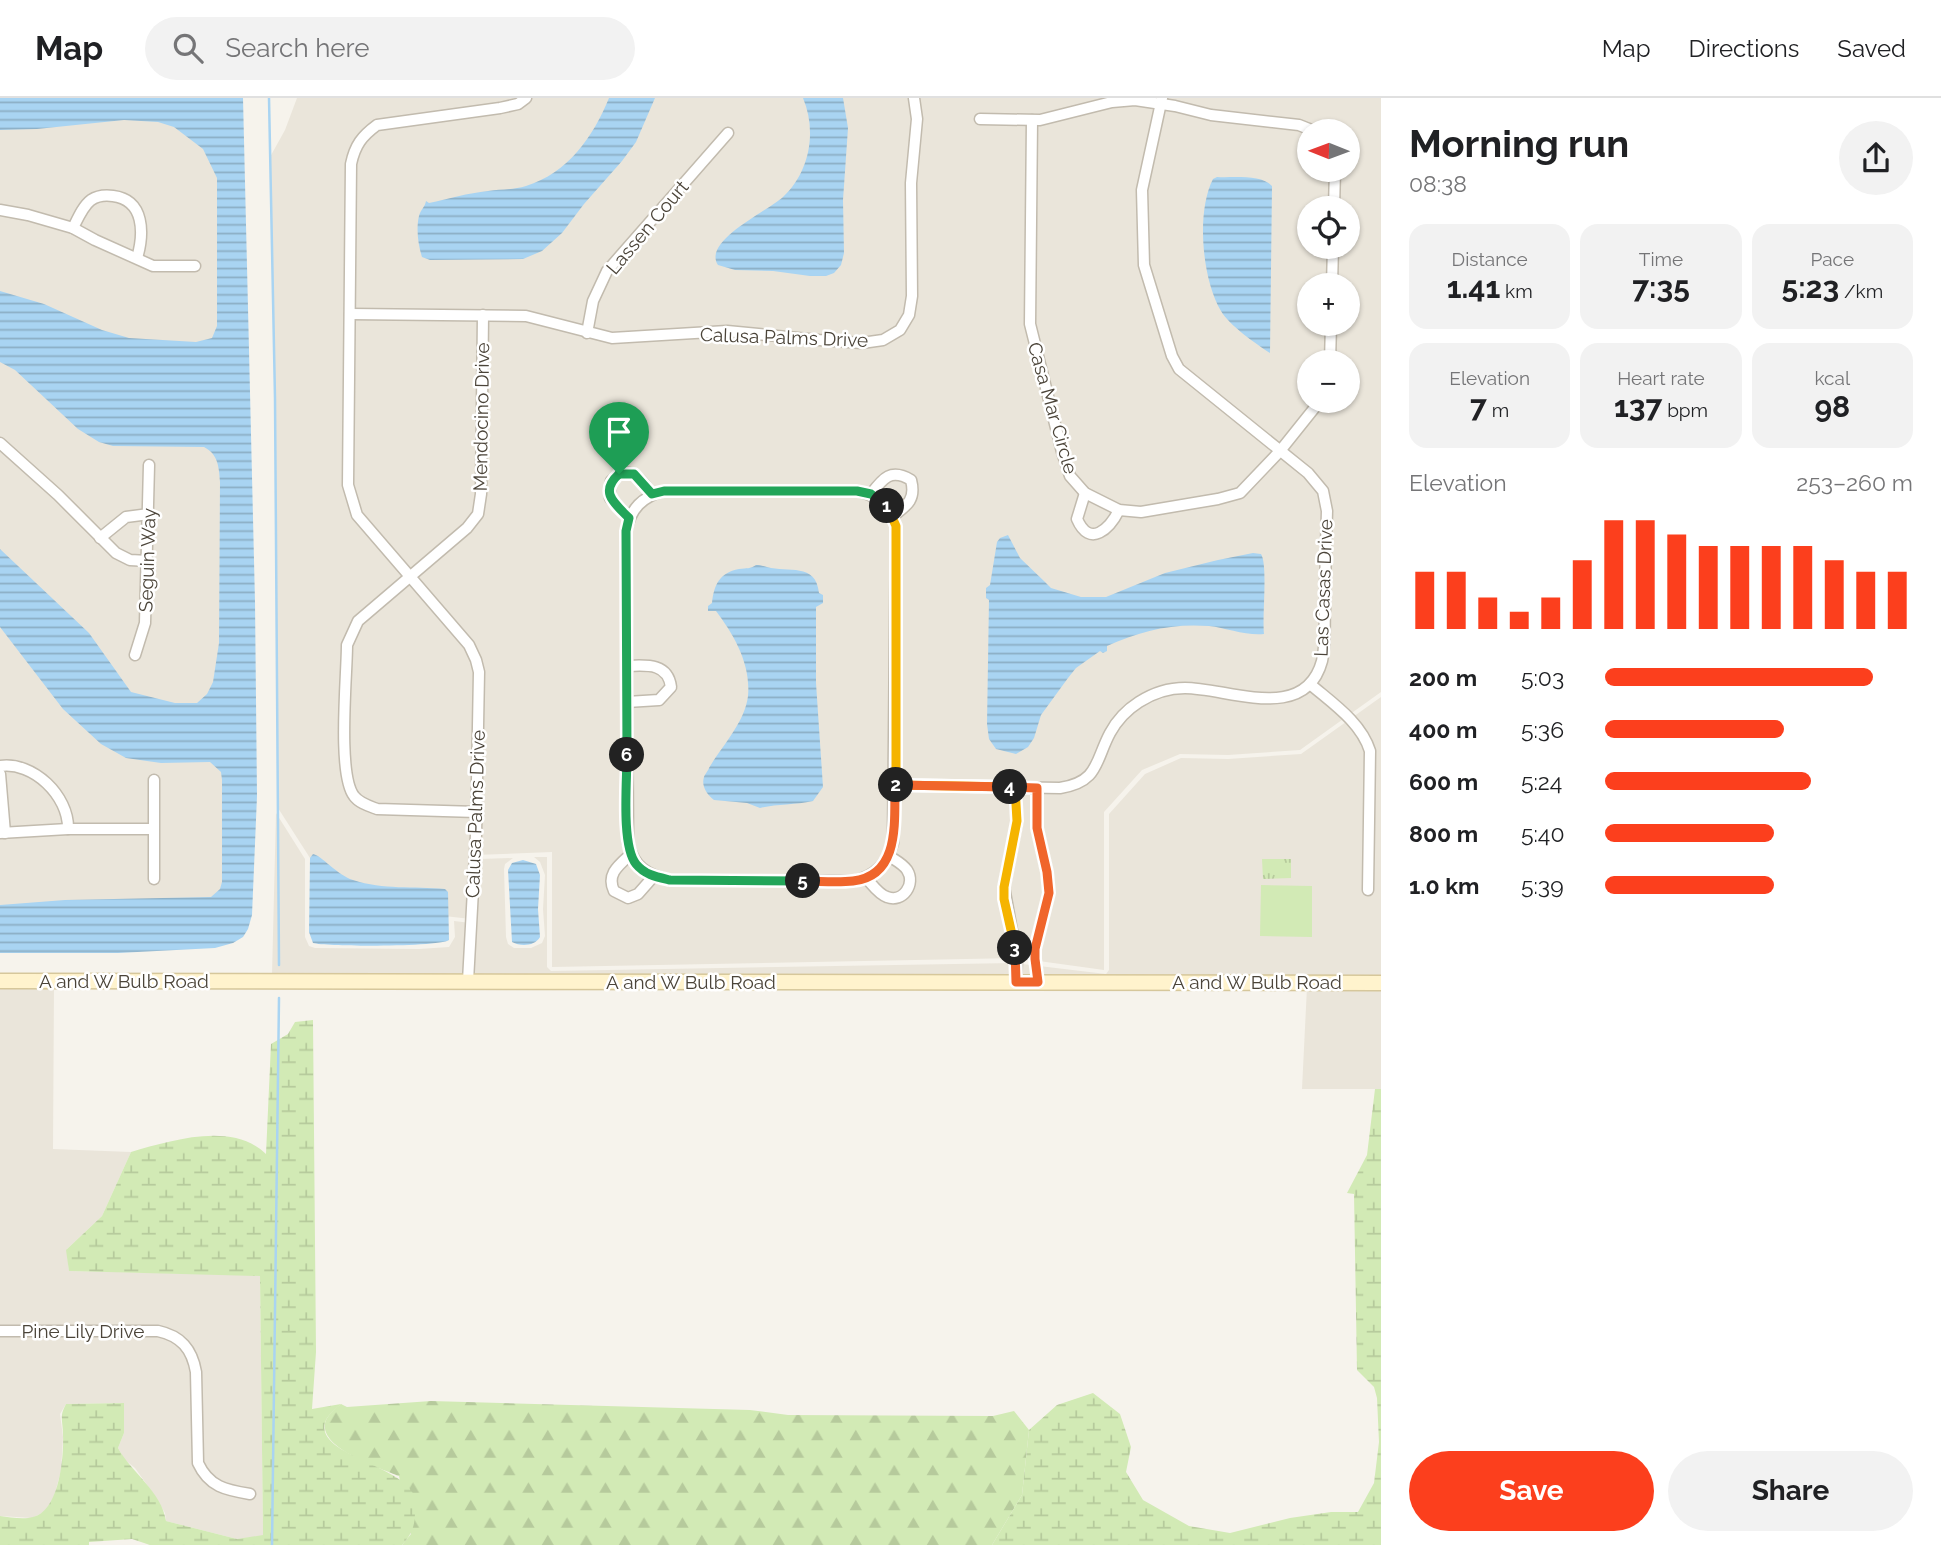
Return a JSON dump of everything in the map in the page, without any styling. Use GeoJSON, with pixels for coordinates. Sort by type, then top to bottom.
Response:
{"type":"FeatureCollection","features":[{"type":"Feature","properties":{"kind":"street","name":"Calusa Palms Drive"},"geometry":{"type":"LineString","coordinates":[[468,981],[477,812],[479,672],[469,645],[357,515],[353,505],[348,485],[351,163],[355,147],[365,134],[377,125],[500,108],[518,104],[526,98]]}},
{"type":"Feature","properties":{"kind":"street","name":"Calusa Palms Drive"},"geometry":{"type":"LineString","coordinates":[[350,314],[526,316],[612,338],[727,331],[862,342],[883,340],[900,330],[909,315],[912,296],[911,183],[917,119],[914,98]]}},
{"type":"Feature","properties":{"kind":"street"},"geometry":{"type":"LineString","coordinates":[[980,119],[1051,118],[1125,100],[1161,101],[1211,115],[1297,125]]}},
{"type":"Feature","properties":{"kind":"street","name":"Las Casas Drive"},"geometry":{"type":"LineString","coordinates":[[895,785],[1037,788],[1072,786],[1091,775],[1098,765],[1110,734],[1122,717],[1139,702],[1158,693],[1171,689],[1194,688],[1275,699],[1296,693],[1310,684],[1319,671],[1324,647],[1326,501],[1323,491],[1317,482],[1185,375],[1172,356],[1144,265],[1142,190],[1161,101]]}},
{"type":"Feature","properties":{"kind":"street","name":"Casa Mar Circle"},"geometry":{"type":"LineString","coordinates":[[1032,120],[1030,324],[1065,464],[1076,485],[1085,493],[1119,510],[1141,512],[1240,493],[1280,451],[1310,413]]}},
{"type":"Feature","properties":{"kind":"street","name":"Lassen Court"},"geometry":{"type":"LineString","coordinates":[[587,333],[593,300],[607,271],[728,133]]}},
{"type":"Feature","properties":{"kind":"street"},"geometry":{"type":"LineString","coordinates":[[73,228],[89,201],[101,196],[116,196],[132,204],[137,212],[142,230],[137,258]]}},
{"type":"Feature","properties":{"kind":"street"},"geometry":{"type":"LineString","coordinates":[[0,210],[73,228],[94,240],[158,267],[195,266]]}},
{"type":"Feature","properties":{"kind":"street","name":"Mendocino Drive"},"geometry":{"type":"LineString","coordinates":[[477,812],[377,809],[362,803],[353,795],[345,771],[347,645],[358,621],[467,528],[478,514],[481,494],[483,315]]}},
{"type":"Feature","properties":{"kind":"street"},"geometry":{"type":"LineString","coordinates":[[0,443],[58,495],[116,553],[130,560],[148,561]]}},
{"type":"Feature","properties":{"kind":"street","name":"Seguin Way"},"geometry":{"type":"LineString","coordinates":[[135,655],[145,623],[149,465]]}},
{"type":"Feature","properties":{"kind":"street"},"geometry":{"type":"LineString","coordinates":[[629,518],[610,498],[611,481],[619,474],[630,473],[640,478],[652,494]]}},
{"type":"Feature","properties":{"kind":"street"},"geometry":{"type":"LineString","coordinates":[[871,494],[880,482],[890,475],[901,474],[911,480],[914,491],[911,501],[892,516]]}},
{"type":"Feature","properties":{"kind":"street"},"geometry":{"type":"LineString","coordinates":[[664,491],[857,491],[871,494],[887,507],[896,526],[895,785],[893,843],[889,856],[878,871],[854,881],[685,881],[653,877],[636,864],[628,843],[626,531],[629,518],[642,500],[664,491]]}},
{"type":"Feature","properties":{"kind":"street"},"geometry":{"type":"LineString","coordinates":[[1085,493],[1077,519],[1082,529],[1087,532],[1103,532],[1119,510]]}},
{"type":"Feature","properties":{"kind":"street"},"geometry":{"type":"LineString","coordinates":[[100,538],[126,517],[149,514]]}},
{"type":"Feature","properties":{"kind":"street"},"geometry":{"type":"LineString","coordinates":[[627,666],[662,668],[671,687],[660,699],[627,702]]}},
{"type":"Feature","properties":{"kind":"street"},"geometry":{"type":"LineString","coordinates":[[1310,684],[1359,729],[1370,751],[1367,890]]}},
{"type":"Feature","properties":{"kind":"street"},"geometry":{"type":"LineString","coordinates":[[0,766],[22,767],[45,783],[65,809],[68,829]]}},
{"type":"Feature","properties":{"kind":"street"},"geometry":{"type":"LineString","coordinates":[[0,774],[3,833],[68,829],[153,829]]}},
{"type":"Feature","properties":{"kind":"street"},"geometry":{"type":"LineString","coordinates":[[153,780],[154,879]]}},
{"type":"Feature","properties":{"kind":"street"},"geometry":{"type":"LineString","coordinates":[[1015,787],[1017,821],[1004,899],[1017,958],[1016,982]]}},
{"type":"Feature","properties":{"kind":"street"},"geometry":{"type":"LineString","coordinates":[[1037,788],[1037,828],[1049,893],[1035,949],[1038,982]]}},
{"type":"Feature","properties":{"kind":"street"},"geometry":{"type":"LineString","coordinates":[[631,854],[612,874],[611,885],[614,891],[628,898],[638,894],[653,877]]}},
{"type":"Feature","properties":{"kind":"street"},"geometry":{"type":"LineString","coordinates":[[866,878],[888,897],[899,897],[908,890],[910,880],[907,870],[889,856]]}},
{"type":"Feature","properties":{"kind":"street","name":"A and W Bulb Road"},"geometry":{"type":"LineString","coordinates":[[0,981],[1381,983]]}},
{"type":"Feature","properties":{"kind":"street","name":"Pine Lily Drive"},"geometry":{"type":"LineString","coordinates":[[0,1331],[158,1331],[180,1340],[194,1360],[198,1463],[203,1474],[219,1488],[250,1494]]}},
{"type":"Feature","properties":{"kind":"shaded area"},"geometry":{"type":"Polygon","coordinates":[[[0,98],[222,98],[232,918],[0,924],[0,98]]]}},
{"type":"Feature","properties":{"kind":"shaded area"},"geometry":{"type":"Polygon","coordinates":[[[297,98],[1381,98],[1381,692],[1300,750],[1228,755],[1180,754],[1142,770],[1104,812],[1104,970],[1017,958],[552,967],[552,852],[475,855],[471,919],[363,907],[310,858],[278,808],[270,157],[285,130],[297,98]]]}},
{"type":"Feature","properties":{"kind":"shaded area"},"geometry":{"type":"Polygon","coordinates":[[[1381,697],[1381,978],[272,975],[276,813],[305,859],[305,937],[309,946],[315,948],[449,947],[455,937],[454,921],[471,923],[479,859],[513,858],[505,864],[504,869],[506,937],[508,944],[514,948],[531,948],[542,943],[545,936],[545,875],[540,862],[534,857],[547,857],[547,967],[551,971],[1014,963],[1106,974],[1109,970],[1109,814],[1145,774],[1181,758],[1228,759],[1301,754],[1381,697]]]}},
{"type":"Feature","properties":{"kind":"shaded area"},"geometry":{"type":"Polygon","coordinates":[[[0,986],[54,986],[53,1149],[131,1152],[102,1216],[67,1249],[69,1271],[260,1275],[263,1536],[237,1539],[166,1521],[165,1513],[155,1496],[118,1448],[124,1433],[123,1403],[66,1404],[60,1414],[63,1437],[61,1471],[53,1500],[44,1512],[32,1518],[0,1516],[0,986]]]}},
{"type":"Feature","properties":{"kind":"shaded area"},"geometry":{"type":"Polygon","coordinates":[[[1307,987],[1381,988],[1381,1089],[1302,1089],[1307,987]]]}},
{"type":"Feature","properties":{"kind":"green space"},"geometry":{"type":"Polygon","coordinates":[[[1262,859],[1291,859],[1291,878],[1263,879],[1262,859]]]}},
{"type":"Feature","properties":{"kind":"green space"},"geometry":{"type":"Polygon","coordinates":[[[1261,885],[1312,886],[1312,937],[1260,936],[1261,885]]]}},
{"type":"Feature","properties":{"kind":"green space"},"geometry":{"type":"Polygon","coordinates":[[[313,1020],[316,1352],[312,1409],[341,1404],[326,1420],[325,1432],[332,1442],[406,1484],[414,1495],[415,1503],[414,1521],[408,1537],[402,1545],[150,1545],[132,1539],[89,1542],[89,1545],[0,1545],[0,1516],[33,1517],[42,1513],[49,1505],[61,1469],[62,1416],[66,1404],[124,1403],[124,1433],[118,1448],[159,1501],[166,1521],[237,1539],[263,1535],[260,1276],[69,1271],[66,1250],[102,1216],[131,1152],[182,1139],[219,1136],[252,1144],[266,1154],[271,1044],[288,1034],[295,1022],[313,1020]]]}},
{"type":"Feature","properties":{"kind":"green space"},"geometry":{"type":"Polygon","coordinates":[[[1375,1089],[1381,1089],[1381,1545],[992,1545],[1022,1495],[1029,1430],[1057,1405],[1093,1393],[1120,1414],[1131,1447],[1126,1472],[1143,1500],[1189,1526],[1230,1533],[1290,1518],[1331,1512],[1358,1512],[1374,1483],[1379,1442],[1374,1387],[1357,1370],[1354,1194],[1347,1193],[1367,1155],[1375,1089]]]}},
{"type":"Feature","properties":{"kind":"green space"},"geometry":{"type":"Polygon","coordinates":[[[431,1401],[750,1410],[788,1415],[993,1416],[1014,1411],[1029,1430],[1022,1495],[992,1545],[402,1545],[411,1534],[399,1476],[365,1462],[339,1447],[325,1430],[326,1420],[341,1404],[347,1407],[431,1401]]]}},
{"type":"Feature","properties":{"kind":"water"},"geometry":{"type":"Polygon","coordinates":[[[0,98],[243,98],[257,796],[252,915],[243,937],[215,948],[118,953],[0,953],[0,905],[65,900],[211,897],[220,889],[222,882],[222,780],[221,772],[210,762],[161,763],[126,758],[101,744],[63,709],[0,627],[0,549],[89,633],[131,692],[175,703],[197,703],[207,694],[213,682],[219,643],[220,482],[215,457],[204,447],[113,446],[99,442],[78,429],[15,370],[0,362],[0,291],[44,304],[102,330],[129,338],[196,342],[212,338],[217,326],[217,178],[203,149],[174,127],[158,122],[124,120],[0,130],[0,98]]]}},
{"type":"Feature","properties":{"kind":"water"},"geometry":{"type":"Polygon","coordinates":[[[609,98],[655,98],[636,142],[622,161],[562,233],[542,251],[523,259],[430,260],[422,257],[418,226],[426,201],[429,203],[473,193],[517,188],[541,180],[566,163],[587,140],[609,98]]]}},
{"type":"Feature","properties":{"kind":"water"},"geometry":{"type":"Polygon","coordinates":[[[803,98],[843,98],[848,128],[843,200],[844,253],[841,265],[834,273],[826,276],[810,276],[735,270],[718,265],[716,256],[719,246],[739,227],[783,197],[799,176],[805,163],[810,137],[810,124],[803,98]]]}},
{"type":"Feature","properties":{"kind":"water"},"geometry":{"type":"Polygon","coordinates":[[[1254,178],[1272,186],[1270,353],[1230,322],[1221,311],[1209,282],[1204,245],[1204,209],[1213,179],[1254,178]]]}},
{"type":"Feature","properties":{"kind":"water"},"geometry":{"type":"Polygon","coordinates":[[[1008,535],[1020,558],[1051,588],[1081,597],[1106,597],[1165,573],[1253,553],[1261,554],[1264,569],[1264,634],[1209,626],[1182,626],[1144,632],[1107,646],[1107,651],[1100,651],[1076,668],[1068,678],[1041,715],[1034,738],[1028,747],[1016,754],[996,749],[989,739],[987,724],[989,600],[986,598],[986,588],[990,585],[997,542],[1008,535]]]}},
{"type":"Feature","properties":{"kind":"water"},"geometry":{"type":"Polygon","coordinates":[[[756,565],[807,573],[813,577],[819,593],[823,595],[823,603],[816,607],[816,683],[823,787],[813,801],[760,808],[747,803],[714,800],[703,784],[704,776],[738,724],[748,696],[747,673],[740,650],[723,620],[716,611],[708,611],[708,606],[712,603],[716,585],[722,577],[732,571],[756,565]]]}},
{"type":"Feature","properties":{"kind":"water"},"geometry":{"type":"Polygon","coordinates":[[[313,854],[353,880],[387,886],[445,889],[448,892],[449,940],[383,946],[313,943],[309,932],[310,858],[313,854]]]}},
{"type":"Feature","properties":{"kind":"water"},"geometry":{"type":"Polygon","coordinates":[[[523,860],[536,864],[540,875],[540,937],[531,944],[523,945],[512,942],[508,870],[512,863],[523,860]]]}},
{"type":"Feature","properties":{"kind":"waterway"},"geometry":{"type":"LineString","coordinates":[[269,98],[275,398],[279,965]]}},
{"type":"Feature","properties":{"kind":"waterway"},"geometry":{"type":"LineString","coordinates":[[272,1545],[279,998]]}},
{"type":"Feature","properties":{"kind":"route"},"geometry":{"type":"LineString","coordinates":[[619,474],[611,481],[609,492],[613,502],[629,518],[626,531],[628,843],[636,864],[653,877],[670,880],[854,881],[878,871],[889,856],[893,843],[895,785],[955,786],[1015,787],[1037,788],[1037,828],[1049,893],[1035,949],[1038,982],[1016,982],[1017,958],[1004,899],[1005,876],[1017,821],[1015,787],[895,785],[896,526],[887,507],[871,494],[857,491],[664,491],[652,494],[634,474],[619,474]]}}]}
